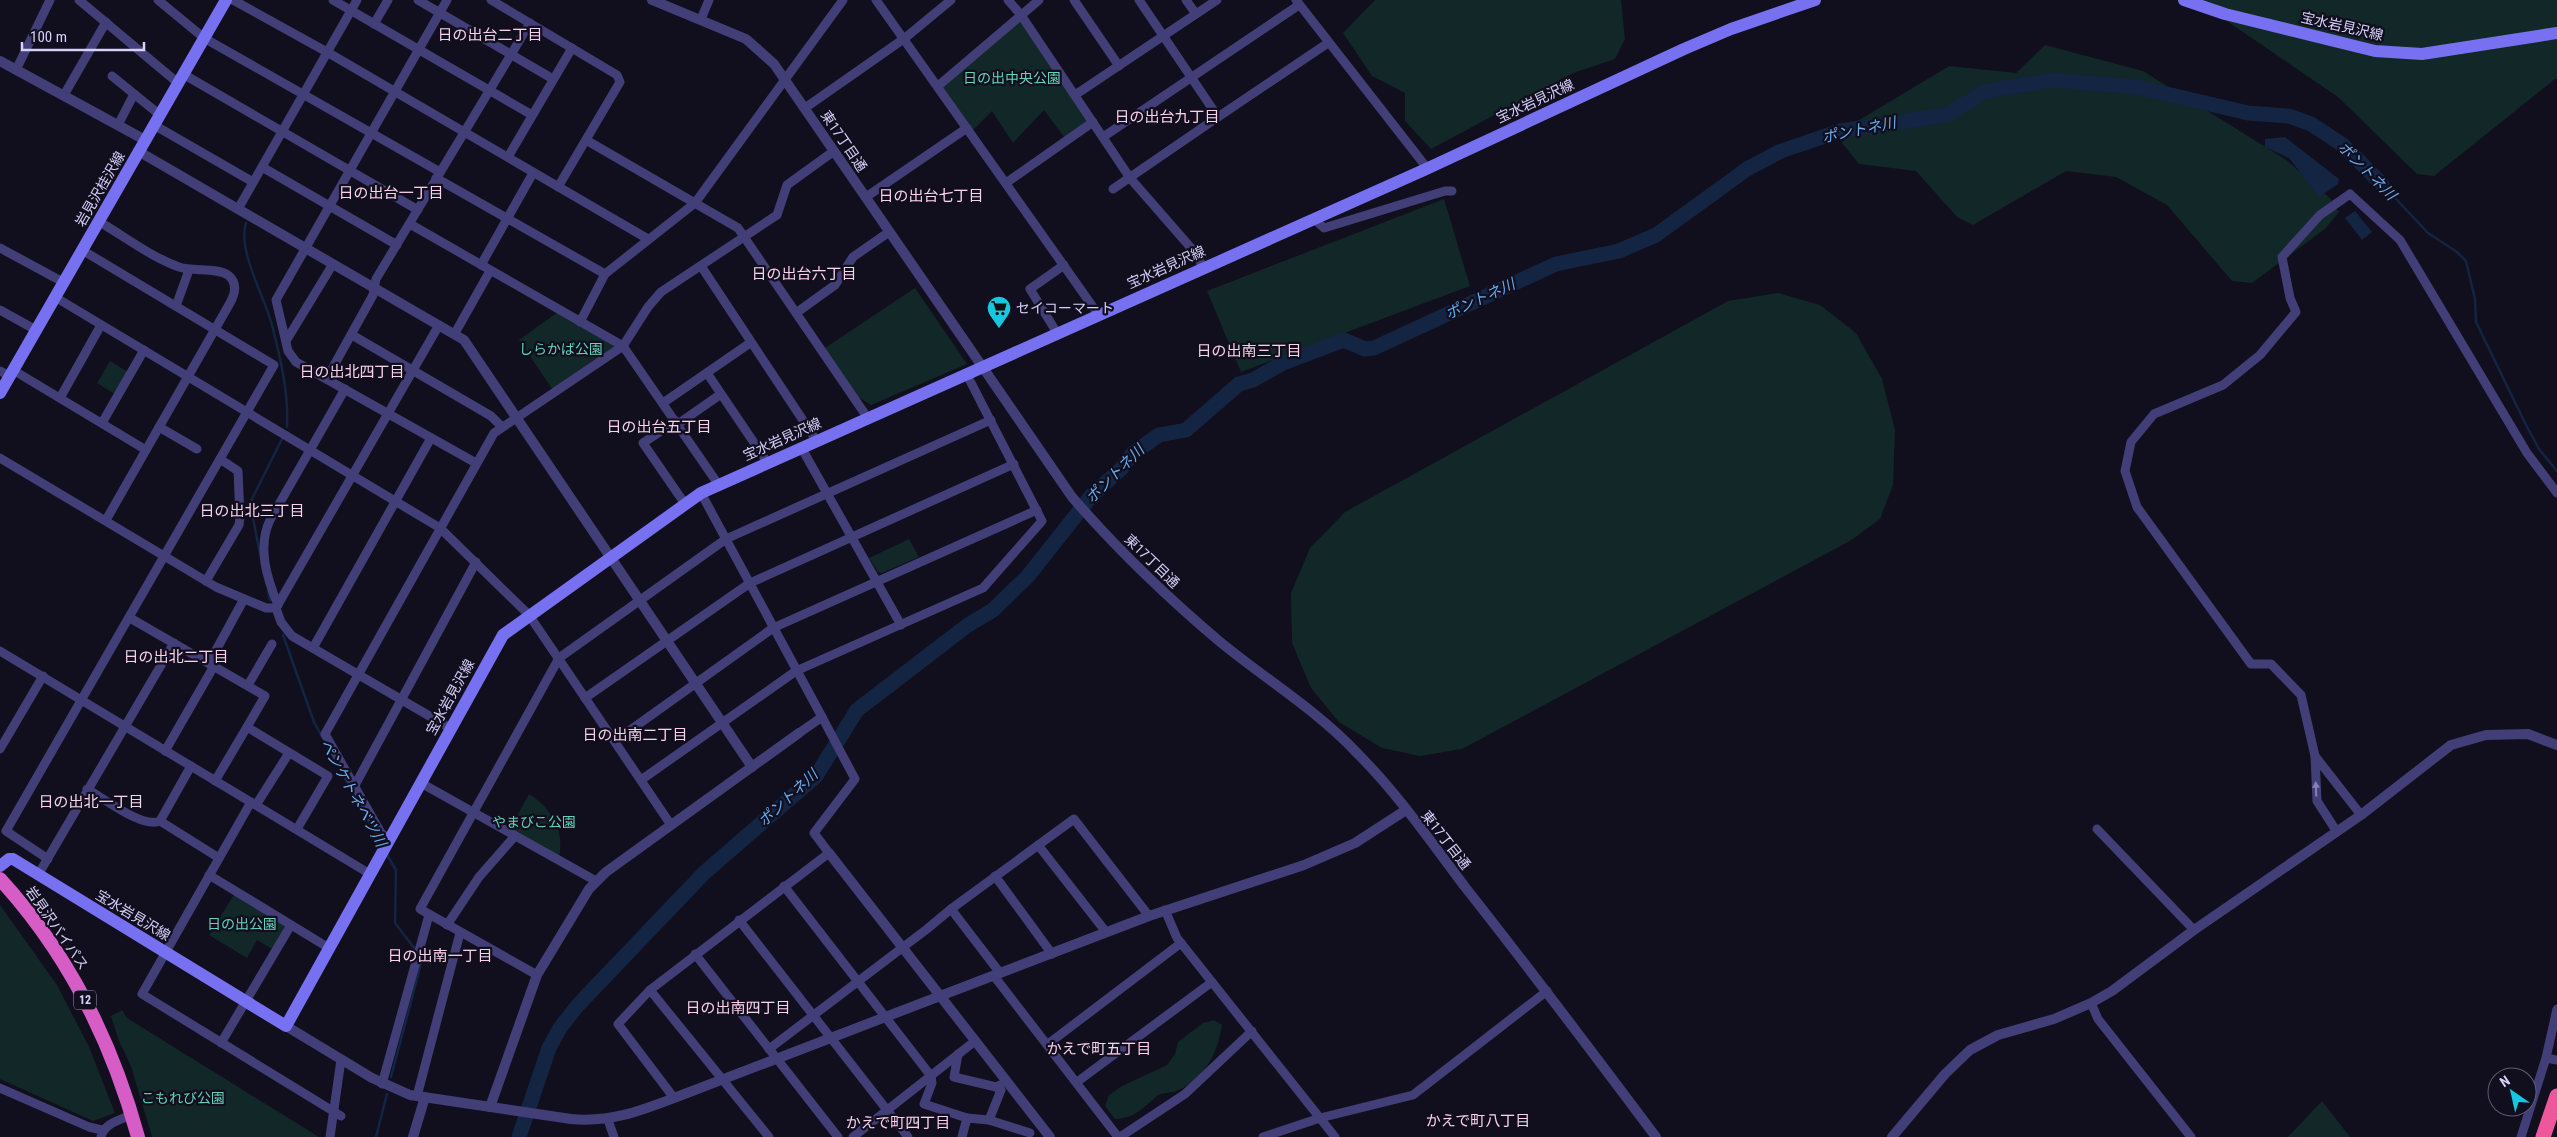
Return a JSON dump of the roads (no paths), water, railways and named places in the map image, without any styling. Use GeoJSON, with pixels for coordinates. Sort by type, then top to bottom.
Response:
{"type":"FeatureCollection","features":[{"type":"Feature","properties":{"kind":"highway","name":"岩見沢バイパス"},"geometry":{"type":"LineString","coordinates":[[0,879],[41,929],[83,997],[109,1049],[138,1137]]}},
{"type":"Feature","properties":{"kind":"highway"},"geometry":{"type":"LineString","coordinates":[[2543,1137],[2557,1096]]}},
{"type":"Feature","properties":{"kind":"main road","name":"岩見沢桂沢線"},"geometry":{"type":"LineString","coordinates":[[0,393],[8,373],[36,330],[226,0]]}},
{"type":"Feature","properties":{"kind":"main road","name":"宝水岩見沢線"},"geometry":{"type":"LineString","coordinates":[[0,866],[5,860],[13,859],[286,1026],[500,640],[507,631],[700,493],[1202,267],[1314,219],[1692,46],[1731,29],[1815,0]]}},
{"type":"Feature","properties":{"kind":"main road","name":"宝水岩見沢線"},"geometry":{"type":"LineString","coordinates":[[2184,0],[2225,14],[2375,51],[2422,54],[2557,33]]}},
{"type":"Feature","properties":{"kind":"street"},"geometry":{"type":"LineString","coordinates":[[16,70],[50,0]]}},
{"type":"Feature","properties":{"kind":"street"},"geometry":{"type":"LineString","coordinates":[[79,0],[180,79],[282,132],[418,210]]}},
{"type":"Feature","properties":{"kind":"street"},"geometry":{"type":"LineString","coordinates":[[158,0],[204,38],[372,134],[507,218],[605,274]]}},
{"type":"Feature","properties":{"kind":"street"},"geometry":{"type":"LineString","coordinates":[[233,0],[327,52],[648,239]]}},
{"type":"Feature","properties":{"kind":"street"},"geometry":{"type":"LineString","coordinates":[[333,0],[532,115]]}},
{"type":"Feature","properties":{"kind":"street"},"geometry":{"type":"LineString","coordinates":[[238,209],[357,0]]}},
{"type":"Feature","properties":{"kind":"street"},"geometry":{"type":"LineString","coordinates":[[374,24],[388,0]]}},
{"type":"Feature","properties":{"kind":"street"},"geometry":{"type":"LineString","coordinates":[[418,0],[553,79]]}},
{"type":"Feature","properties":{"kind":"street"},"geometry":{"type":"LineString","coordinates":[[447,0],[276,300],[286,341],[293,360],[476,463]]}},
{"type":"Feature","properties":{"kind":"street"},"geometry":{"type":"LineString","coordinates":[[491,0],[617,75],[620,82],[558,187]]}},
{"type":"Feature","properties":{"kind":"street","name":"東17丁目通"},"geometry":{"type":"LineString","coordinates":[[654,0],[746,39],[764,53],[785,77],[980,367],[1072,497],[1100,529],[1156,585],[1220,641],[1319,716],[1359,754],[1406,810],[1547,991],[1656,1137]]}},
{"type":"Feature","properties":{"kind":"street"},"geometry":{"type":"LineString","coordinates":[[701,19],[709,0]]}},
{"type":"Feature","properties":{"kind":"street"},"geometry":{"type":"LineString","coordinates":[[580,322],[605,274],[695,203],[785,77],[843,0]]}},
{"type":"Feature","properties":{"kind":"street"},"geometry":{"type":"LineString","coordinates":[[876,0],[905,38],[1098,314]]}},
{"type":"Feature","properties":{"kind":"street"},"geometry":{"type":"LineString","coordinates":[[805,108],[905,38],[940,3],[951,0]]}},
{"type":"Feature","properties":{"kind":"street"},"geometry":{"type":"LineString","coordinates":[[1008,0],[1021,15],[1130,178],[1198,256],[1202,267]]}},
{"type":"Feature","properties":{"kind":"street"},"geometry":{"type":"LineString","coordinates":[[938,86],[1039,0]]}},
{"type":"Feature","properties":{"kind":"street"},"geometry":{"type":"LineString","coordinates":[[1074,0],[1118,66]]}},
{"type":"Feature","properties":{"kind":"street"},"geometry":{"type":"LineString","coordinates":[[1139,0],[1218,117]]}},
{"type":"Feature","properties":{"kind":"street"},"geometry":{"type":"LineString","coordinates":[[1186,0],[1196,14]]}},
{"type":"Feature","properties":{"kind":"street"},"geometry":{"type":"LineString","coordinates":[[1075,95],[1217,0]]}},
{"type":"Feature","properties":{"kind":"street"},"geometry":{"type":"LineString","coordinates":[[1103,137],[1298,2],[1427,168]]}},
{"type":"Feature","properties":{"kind":"street"},"geometry":{"type":"LineString","coordinates":[[64,95],[106,22]]}},
{"type":"Feature","properties":{"kind":"street"},"geometry":{"type":"LineString","coordinates":[[327,378],[374,295],[376,279],[530,23]]}},
{"type":"Feature","properties":{"kind":"street"},"geometry":{"type":"LineString","coordinates":[[1113,189],[1328,43]]}},
{"type":"Feature","properties":{"kind":"street"},"geometry":{"type":"LineString","coordinates":[[508,157],[572,48]]}},
{"type":"Feature","properties":{"kind":"street"},"geometry":{"type":"LineString","coordinates":[[0,61],[145,140]]}},
{"type":"Feature","properties":{"kind":"street"},"geometry":{"type":"LineString","coordinates":[[112,76],[134,94],[157,120],[253,182]]}},
{"type":"Feature","properties":{"kind":"street"},"geometry":{"type":"LineString","coordinates":[[118,125],[134,94]]}},
{"type":"Feature","properties":{"kind":"street"},"geometry":{"type":"LineString","coordinates":[[1006,183],[1093,122]]}},
{"type":"Feature","properties":{"kind":"street"},"geometry":{"type":"LineString","coordinates":[[866,197],[968,128]]}},
{"type":"Feature","properties":{"kind":"street"},"geometry":{"type":"LineString","coordinates":[[586,140],[738,228],[867,417]]}},
{"type":"Feature","properties":{"kind":"street"},"geometry":{"type":"LineString","coordinates":[[385,846],[380,833],[325,734],[494,433],[622,346],[655,298],[777,215],[787,185],[834,151]]}},
{"type":"Feature","properties":{"kind":"street"},"geometry":{"type":"LineString","coordinates":[[138,152],[455,333],[467,344],[752,767]]}},
{"type":"Feature","properties":{"kind":"street"},"geometry":{"type":"LineString","coordinates":[[262,167],[397,245]]}},
{"type":"Feature","properties":{"kind":"street"},"geometry":{"type":"LineString","coordinates":[[481,265],[533,173]]}},
{"type":"Feature","properties":{"kind":"street"},"geometry":{"type":"LineString","coordinates":[[1314,219],[1324,228],[1445,191],[1452,191]]}},
{"type":"Feature","properties":{"kind":"street"},"geometry":{"type":"LineString","coordinates":[[2337,832],[2316,801],[2315,756],[2301,695],[2271,664],[2251,664],[2137,507],[2125,471],[2131,442],[2154,414],[2224,385],[2260,355],[2296,312],[2290,298],[2282,257],[2320,215],[2350,194],[2400,240],[2527,453],[2557,493]]}},
{"type":"Feature","properties":{"kind":"street"},"geometry":{"type":"LineString","coordinates":[[98,221],[172,264],[189,270],[220,272],[229,276],[233,281],[234,294],[106,520]]}},
{"type":"Feature","properties":{"kind":"street"},"geometry":{"type":"LineString","coordinates":[[410,224],[622,346],[677,422],[718,484]]}},
{"type":"Feature","properties":{"kind":"street"},"geometry":{"type":"LineString","coordinates":[[796,313],[835,285],[853,258],[889,232]]}},
{"type":"Feature","properties":{"kind":"street"},"geometry":{"type":"LineString","coordinates":[[0,248],[63,282]]}},
{"type":"Feature","properties":{"kind":"street"},"geometry":{"type":"LineString","coordinates":[[48,858],[6,831],[274,365],[82,250]]}},
{"type":"Feature","properties":{"kind":"street"},"geometry":{"type":"LineString","coordinates":[[286,341],[333,264]]}},
{"type":"Feature","properties":{"kind":"street"},"geometry":{"type":"LineString","coordinates":[[1057,332],[1030,289],[1064,265]]}},
{"type":"Feature","properties":{"kind":"street"},"geometry":{"type":"LineString","coordinates":[[701,266],[750,343],[816,440]]}},
{"type":"Feature","properties":{"kind":"street"},"geometry":{"type":"LineString","coordinates":[[176,306],[189,270]]}},
{"type":"Feature","properties":{"kind":"street"},"geometry":{"type":"LineString","coordinates":[[455,333],[490,271]]}},
{"type":"Feature","properties":{"kind":"street"},"geometry":{"type":"LineString","coordinates":[[55,297],[440,528],[529,615],[671,825]]}},
{"type":"Feature","properties":{"kind":"street"},"geometry":{"type":"LineString","coordinates":[[0,310],[36,330]]}},
{"type":"Feature","properties":{"kind":"street"},"geometry":{"type":"LineString","coordinates":[[60,398],[101,325]]}},
{"type":"Feature","properties":{"kind":"street"},"geometry":{"type":"LineString","coordinates":[[0,458],[206,581],[266,608],[277,606],[354,476],[439,325]]}},
{"type":"Feature","properties":{"kind":"street"},"geometry":{"type":"LineString","coordinates":[[352,335],[491,416],[502,427]]}},
{"type":"Feature","properties":{"kind":"street"},"geometry":{"type":"LineString","coordinates":[[663,403],[750,343]]}},
{"type":"Feature","properties":{"kind":"street"},"geometry":{"type":"LineString","coordinates":[[102,423],[144,350]]}},
{"type":"Feature","properties":{"kind":"street"},"geometry":{"type":"LineString","coordinates":[[8,373],[60,398],[146,450]]}},
{"type":"Feature","properties":{"kind":"street"},"geometry":{"type":"LineString","coordinates":[[706,373],[767,462]]}},
{"type":"Feature","properties":{"kind":"street"},"geometry":{"type":"LineString","coordinates":[[641,780],[796,671],[984,588],[1042,521],[966,373]]}},
{"type":"Feature","properties":{"kind":"street"},"geometry":{"type":"LineString","coordinates":[[346,389],[263,535],[271,587],[281,622],[292,636],[450,728]]}},
{"type":"Feature","properties":{"kind":"street"},"geometry":{"type":"LineString","coordinates":[[685,504],[643,443],[721,394]]}},
{"type":"Feature","properties":{"kind":"street"},"geometry":{"type":"LineString","coordinates":[[537,975],[420,909],[558,658],[726,539],[991,420]]}},
{"type":"Feature","properties":{"kind":"street"},"geometry":{"type":"LineString","coordinates":[[158,427],[196,449]]}},
{"type":"Feature","properties":{"kind":"street"},"geometry":{"type":"LineString","coordinates":[[313,648],[431,438]]}},
{"type":"Feature","properties":{"kind":"street"},"geometry":{"type":"LineString","coordinates":[[801,446],[901,624]]}},
{"type":"Feature","properties":{"kind":"street"},"geometry":{"type":"LineString","coordinates":[[206,581],[239,525],[240,518],[238,471],[220,459]]}},
{"type":"Feature","properties":{"kind":"street"},"geometry":{"type":"LineString","coordinates":[[586,698],[750,583],[1014,464]]}},
{"type":"Feature","properties":{"kind":"street"},"geometry":{"type":"LineString","coordinates":[[700,493],[796,671],[833,735],[855,779],[814,834],[1050,1137]]}},
{"type":"Feature","properties":{"kind":"street"},"geometry":{"type":"LineString","coordinates":[[615,741],[773,628],[1037,510]]}},
{"type":"Feature","properties":{"kind":"street"},"geometry":{"type":"LineString","coordinates":[[354,787],[476,562]]}},
{"type":"Feature","properties":{"kind":"street"},"geometry":{"type":"LineString","coordinates":[[165,751],[244,599]]}},
{"type":"Feature","properties":{"kind":"street"},"geometry":{"type":"LineString","coordinates":[[130,618],[265,696],[215,781]]}},
{"type":"Feature","properties":{"kind":"street"},"geometry":{"type":"LineString","coordinates":[[38,875],[174,643]]}},
{"type":"Feature","properties":{"kind":"street"},"geometry":{"type":"LineString","coordinates":[[248,685],[272,644]]}},
{"type":"Feature","properties":{"kind":"street"},"geometry":{"type":"LineString","coordinates":[[0,651],[370,874]]}},
{"type":"Feature","properties":{"kind":"street"},"geometry":{"type":"LineString","coordinates":[[0,749],[43,676]]}},
{"type":"Feature","properties":{"kind":"street"},"geometry":{"type":"LineString","coordinates":[[490,1107],[537,975],[596,881],[822,717]]}},
{"type":"Feature","properties":{"kind":"street"},"geometry":{"type":"LineString","coordinates":[[247,727],[328,776],[297,829]]}},
{"type":"Feature","properties":{"kind":"street"},"geometry":{"type":"LineString","coordinates":[[1892,1137],[1945,1074],[1970,1050],[2011,1030],[2054,1018],[2092,1003],[2112,991],[2194,930],[2361,815],[2451,745],[2486,734],[2528,734],[2557,746]]}},
{"type":"Feature","properties":{"kind":"street"},"geometry":{"type":"LineString","coordinates":[[289,753],[219,858],[142,994],[337,1114]]}},
{"type":"Feature","properties":{"kind":"street"},"geometry":{"type":"LineString","coordinates":[[2315,756],[2361,815]]}},
{"type":"Feature","properties":{"kind":"street"},"geometry":{"type":"LineString","coordinates":[[87,789],[149,824],[160,821],[190,766]]}},
{"type":"Feature","properties":{"kind":"street"},"geometry":{"type":"LineString","coordinates":[[420,783],[596,881]]}},
{"type":"Feature","properties":{"kind":"street"},"geometry":{"type":"LineString","coordinates":[[286,1026],[382,1084],[421,1097],[572,1119],[608,1120],[629,1115],[722,1080],[1165,910],[1334,852],[1362,839],[1406,810]]}},
{"type":"Feature","properties":{"kind":"street"},"geometry":{"type":"LineString","coordinates":[[769,1049],[951,909],[1074,819],[1149,916]]}},
{"type":"Feature","properties":{"kind":"street"},"geometry":{"type":"LineString","coordinates":[[160,821],[219,858]]}},
{"type":"Feature","properties":{"kind":"street"},"geometry":{"type":"LineString","coordinates":[[2097,829],[2194,930]]}},
{"type":"Feature","properties":{"kind":"street"},"geometry":{"type":"LineString","coordinates":[[447,925],[479,877],[515,836]]}},
{"type":"Feature","properties":{"kind":"street"},"geometry":{"type":"LineString","coordinates":[[1038,845],[1106,932]]}},
{"type":"Feature","properties":{"kind":"street"},"geometry":{"type":"LineString","coordinates":[[674,1098],[618,1024],[650,990],[829,853]]}},
{"type":"Feature","properties":{"kind":"street"},"geometry":{"type":"LineString","coordinates":[[209,875],[328,948]]}},
{"type":"Feature","properties":{"kind":"street"},"geometry":{"type":"LineString","coordinates":[[995,876],[1052,954]]}},
{"type":"Feature","properties":{"kind":"street"},"geometry":{"type":"LineString","coordinates":[[784,886],[930,1076],[932,1084],[924,1104],[967,1118],[989,1120],[1030,1133]]}},
{"type":"Feature","properties":{"kind":"street"},"geometry":{"type":"LineString","coordinates":[[951,909],[1048,1044],[1119,1137],[1186,1094],[1252,1031]]}},
{"type":"Feature","properties":{"kind":"street"},"geometry":{"type":"LineString","coordinates":[[1165,910],[1172,928],[1182,943],[1335,1137]]}},
{"type":"Feature","properties":{"kind":"street"},"geometry":{"type":"LineString","coordinates":[[382,1084],[429,915]]}},
{"type":"Feature","properties":{"kind":"street"},"geometry":{"type":"LineString","coordinates":[[739,920],[908,1137]]}},
{"type":"Feature","properties":{"kind":"street"},"geometry":{"type":"LineString","coordinates":[[221,1043],[291,925]]}},
{"type":"Feature","properties":{"kind":"street"},"geometry":{"type":"LineString","coordinates":[[413,1137],[460,933]]}},
{"type":"Feature","properties":{"kind":"street"},"geometry":{"type":"LineString","coordinates":[[1048,1044],[1182,943]]}},
{"type":"Feature","properties":{"kind":"street"},"geometry":{"type":"LineString","coordinates":[[696,954],[838,1137]]}},
{"type":"Feature","properties":{"kind":"street"},"geometry":{"type":"LineString","coordinates":[[1076,1082],[1212,982]]}},
{"type":"Feature","properties":{"kind":"street"},"geometry":{"type":"LineString","coordinates":[[650,990],[769,1137]]}},
{"type":"Feature","properties":{"kind":"street"},"geometry":{"type":"LineString","coordinates":[[1263,1137],[1320,1118],[1413,1095],[1547,991]]}},
{"type":"Feature","properties":{"kind":"street"},"geometry":{"type":"LineString","coordinates":[[2092,1003],[2098,1019],[2191,1137]]}},
{"type":"Feature","properties":{"kind":"street"},"geometry":{"type":"LineString","coordinates":[[2521,1137],[2546,1058],[2557,1009]]}},
{"type":"Feature","properties":{"kind":"street"},"geometry":{"type":"LineString","coordinates":[[853,1137],[974,1041]]}},
{"type":"Feature","properties":{"kind":"street"},"geometry":{"type":"LineString","coordinates":[[958,1054],[954,1077],[996,1087],[1001,1090],[989,1120]]}},
{"type":"Feature","properties":{"kind":"street"},"geometry":{"type":"LineString","coordinates":[[2546,1058],[2557,1060]]}},
{"type":"Feature","properties":{"kind":"street"},"geometry":{"type":"LineString","coordinates":[[330,1137],[337,1114],[341,1060]]}},
{"type":"Feature","properties":{"kind":"street"},"geometry":{"type":"LineString","coordinates":[[996,1087],[1006,1081]]}},
{"type":"Feature","properties":{"kind":"street"},"geometry":{"type":"LineString","coordinates":[[0,1088],[102,1133],[132,1116]]}},
{"type":"Feature","properties":{"kind":"street"},"geometry":{"type":"LineString","coordinates":[[962,1137],[967,1118]]}},
{"type":"Feature","properties":{"kind":"street"},"geometry":{"type":"LineString","coordinates":[[608,1120],[614,1137]]}},
{"type":"Feature","properties":{"kind":"water"},"geometry":{"type":"Polygon","coordinates":[[[2285,137],[2339,179],[2338,184],[2319,197],[2289,158],[2265,147],[2265,139],[2285,137]]]}},
{"type":"Feature","properties":{"kind":"water"},"geometry":{"type":"Polygon","coordinates":[[[2355,211],[2372,232],[2362,240],[2345,218],[2355,211]]]}},
{"type":"Feature","properties":{"kind":"waterway","name":"ポントネ川"},"geometry":{"type":"LineString","coordinates":[[519,1137],[549,1048],[560,1028],[578,1005],[704,873],[816,776],[857,710],[968,625],[993,610],[1028,576],[1092,495],[1121,469],[1133,453],[1159,435],[1186,430],[1239,384],[1253,380],[1283,363],[1344,340],[1365,349],[1374,348],[1556,264],[1619,251],[1656,235],[1747,169],[1781,151],[1840,131],[1947,115],[1986,91],[2053,80],[2137,87],[2248,113],[2289,116],[2311,124],[2343,145],[2382,184]]}},
{"type":"Feature","properties":{"kind":"waterway","name":"ポントネ川"},"geometry":{"type":"LineString","coordinates":[[2382,184],[2428,233],[2457,252],[2466,261],[2475,299],[2476,322],[2539,449],[2557,471]]}},
{"type":"Feature","properties":{"kind":"waterway","name":"ペンケトネベツ川"},"geometry":{"type":"LineString","coordinates":[[246,223],[244,234],[248,260],[269,314],[281,362],[287,402],[287,427]]}},
{"type":"Feature","properties":{"kind":"waterway","name":"ペンケトネベツ川"},"geometry":{"type":"LineString","coordinates":[[260,554],[250,503],[282,439]]}},
{"type":"Feature","properties":{"kind":"waterway","name":"ペンケトネベツ川"},"geometry":{"type":"LineString","coordinates":[[268,591],[270,600]]}},
{"type":"Feature","properties":{"kind":"waterway","name":"ペンケトネベツ川"},"geometry":{"type":"LineString","coordinates":[[283,635],[314,722],[382,846]]}},
{"type":"Feature","properties":{"kind":"waterway","name":"ペンケトネベツ川"},"geometry":{"type":"LineString","coordinates":[[386,853],[396,870],[395,923],[415,949]]}},
{"type":"Feature","properties":{"kind":"waterway","name":"ペンケトネベツ川"},"geometry":{"type":"LineString","coordinates":[[391,1077],[422,960],[421,956]]}},
{"type":"Feature","properties":{"kind":"waterway","name":"ペンケトネベツ川"},"geometry":{"type":"LineString","coordinates":[[376,1137],[387,1094]]}},
{"type":"Feature","properties":{"kind":"place","name":"セイコーマート"},"geometry":{"type":"Point","coordinates":[999,329]}},
{"type":"Feature","properties":{"kind":"district","name":"日の出台二丁目"},"geometry":{"type":"Point","coordinates":[490,35]}},
{"type":"Feature","properties":{"kind":"district","name":"日の出台九丁目"},"geometry":{"type":"Point","coordinates":[1167,117]}},
{"type":"Feature","properties":{"kind":"district","name":"日の出台一丁目"},"geometry":{"type":"Point","coordinates":[391,193]}},
{"type":"Feature","properties":{"kind":"district","name":"日の出台七丁目"},"geometry":{"type":"Point","coordinates":[931,196]}},
{"type":"Feature","properties":{"kind":"district","name":"日の出台六丁目"},"geometry":{"type":"Point","coordinates":[804,274]}},
{"type":"Feature","properties":{"kind":"district","name":"日の出南三丁目"},"geometry":{"type":"Point","coordinates":[1249,351]}},
{"type":"Feature","properties":{"kind":"district","name":"日の出北四丁目"},"geometry":{"type":"Point","coordinates":[352,372]}},
{"type":"Feature","properties":{"kind":"district","name":"日の出台五丁目"},"geometry":{"type":"Point","coordinates":[659,427]}},
{"type":"Feature","properties":{"kind":"district","name":"日の出北三丁目"},"geometry":{"type":"Point","coordinates":[252,511]}},
{"type":"Feature","properties":{"kind":"district","name":"日の出北二丁目"},"geometry":{"type":"Point","coordinates":[176,657]}},
{"type":"Feature","properties":{"kind":"district","name":"日の出南二丁目"},"geometry":{"type":"Point","coordinates":[635,735]}},
{"type":"Feature","properties":{"kind":"district","name":"日の出北一丁目"},"geometry":{"type":"Point","coordinates":[91,802]}},
{"type":"Feature","properties":{"kind":"district","name":"日の出南一丁目"},"geometry":{"type":"Point","coordinates":[440,956]}},
{"type":"Feature","properties":{"kind":"district","name":"日の出南四丁目"},"geometry":{"type":"Point","coordinates":[738,1008]}},
{"type":"Feature","properties":{"kind":"district","name":"かえで町五丁目"},"geometry":{"type":"Point","coordinates":[1099,1049]}},
{"type":"Feature","properties":{"kind":"district","name":"かえで町八丁目"},"geometry":{"type":"Point","coordinates":[1478,1121]}},
{"type":"Feature","properties":{"kind":"district","name":"かえで町四丁目"},"geometry":{"type":"Point","coordinates":[898,1123]}},
{"type":"Feature","properties":{"kind":"park label","name":"日の出中央公園"},"geometry":{"type":"Point","coordinates":[1012,78]}},
{"type":"Feature","properties":{"kind":"park label","name":"しらかば公園"},"geometry":{"type":"Point","coordinates":[561,349]}},
{"type":"Feature","properties":{"kind":"park label","name":"やまびこ公園"},"geometry":{"type":"Point","coordinates":[534,822]}},
{"type":"Feature","properties":{"kind":"park label","name":"日の出公園"},"geometry":{"type":"Point","coordinates":[242,924]}},
{"type":"Feature","properties":{"kind":"park label","name":"こもれび公園"},"geometry":{"type":"Point","coordinates":[183,1098]}}]}
